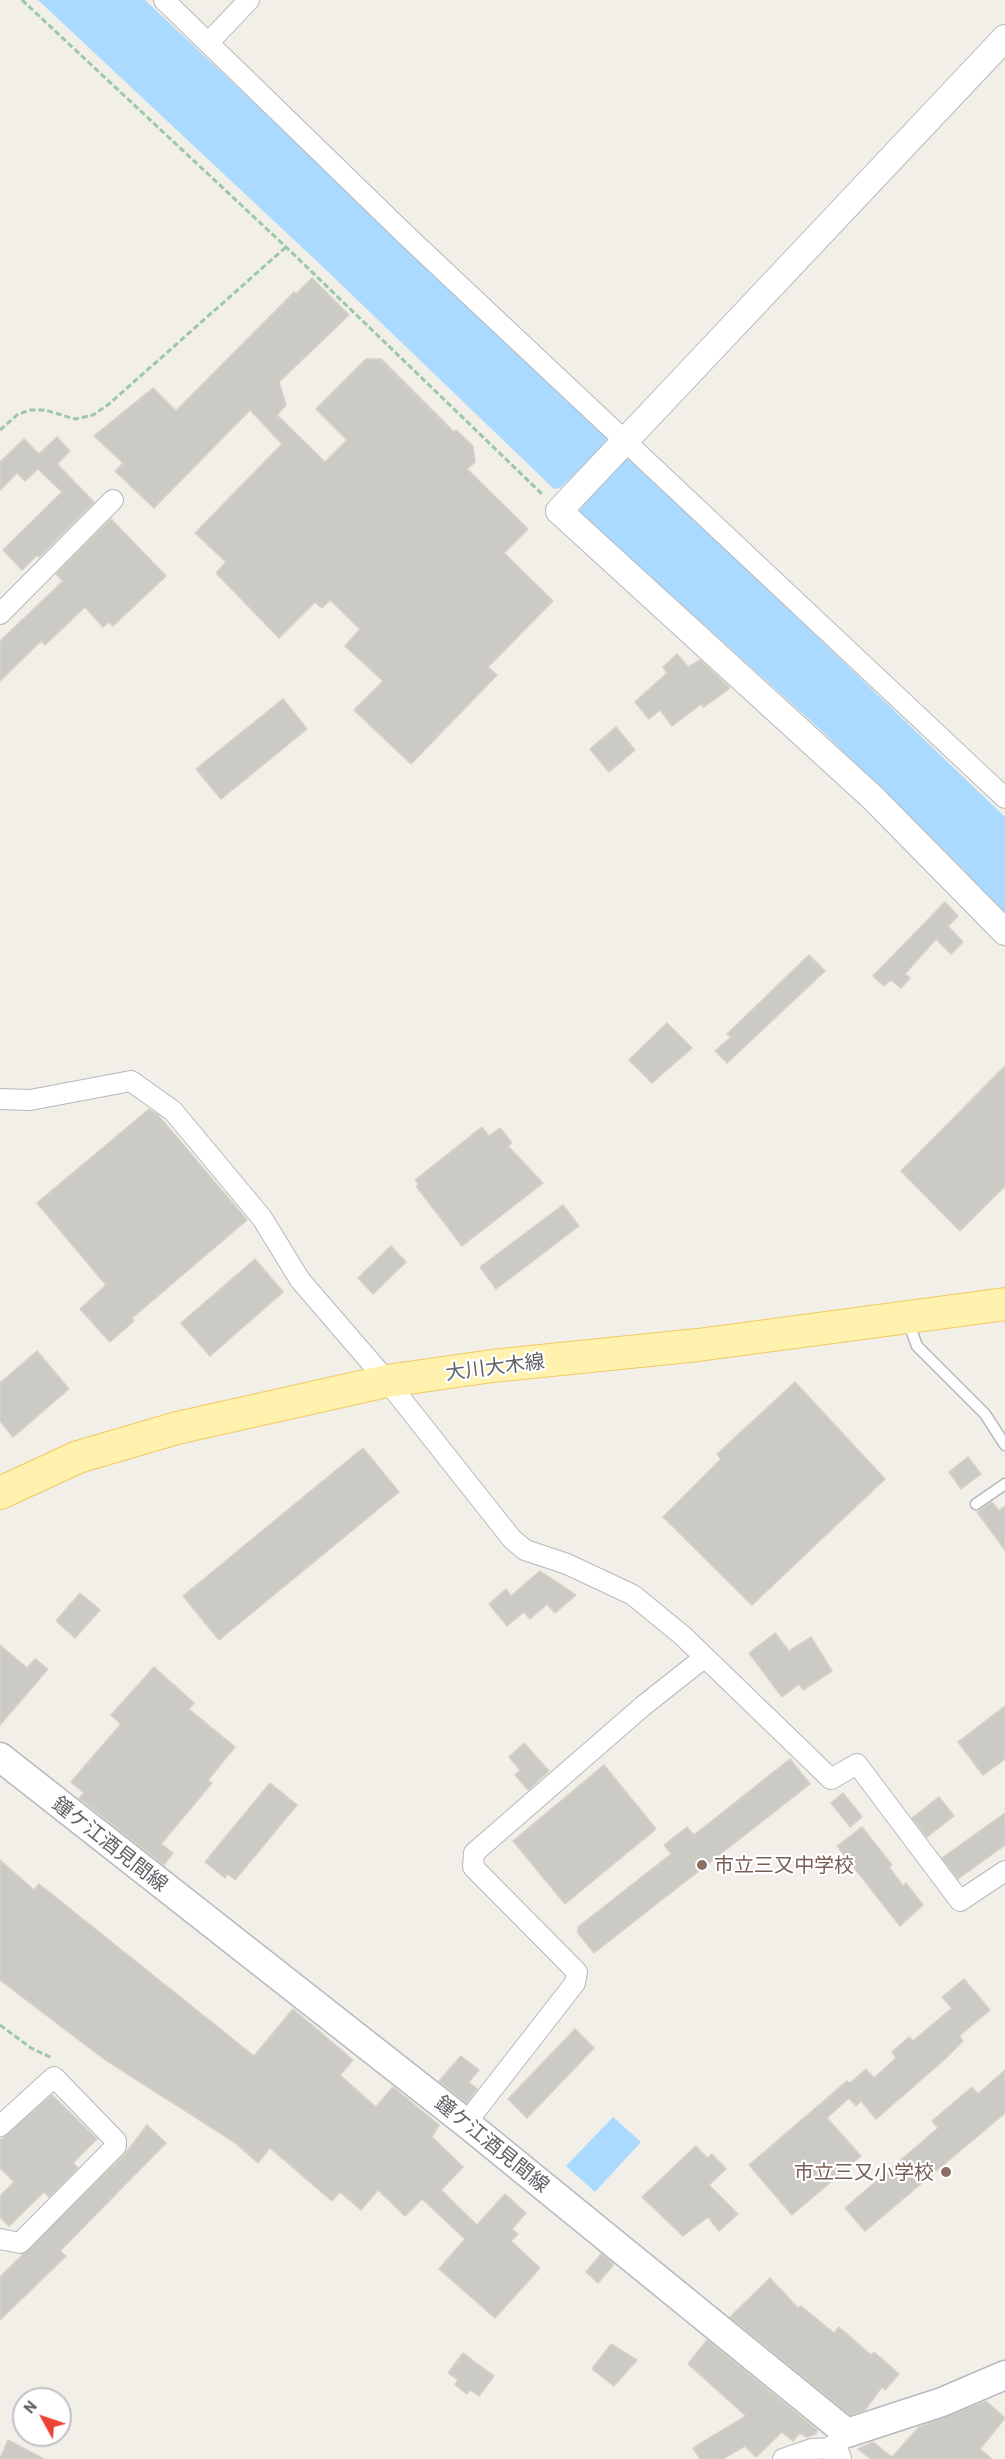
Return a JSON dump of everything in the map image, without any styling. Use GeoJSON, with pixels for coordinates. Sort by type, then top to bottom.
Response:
{"type":"FeatureCollection","features":[{"type":"Feature","properties":{"kind":"main road","name":"大川大木線"},"geometry":{"type":"LineString","coordinates":[[0,1493],[78,1457],[177,1428],[387,1381],[1005,1304]]}},
{"type":"Feature","properties":{"kind":"main road","name":"鐘ケ江酒見間線"},"geometry":{"type":"LineString","coordinates":[[0,1757],[466,2123],[840,2447]]}},
{"type":"Feature","properties":{"kind":"main road"},"geometry":{"type":"LineString","coordinates":[[840,2447],[1005,2375]]}},
{"type":"Feature","properties":{"kind":"street"},"geometry":{"type":"LineString","coordinates":[[164,0],[409,238],[598,413],[621,445],[1005,798]]}},
{"type":"Feature","properties":{"kind":"street"},"geometry":{"type":"LineString","coordinates":[[209,42],[249,0]]}},
{"type":"Feature","properties":{"kind":"street"},"geometry":{"type":"LineString","coordinates":[[1005,38],[565,506],[872,797],[1005,932]]}},
{"type":"Feature","properties":{"kind":"street"},"geometry":{"type":"LineString","coordinates":[[0,614],[113,500]]}},
{"type":"Feature","properties":{"kind":"street"},"geometry":{"type":"LineString","coordinates":[[0,1099],[30,1100],[131,1081],[173,1111],[254,1209],[300,1280],[387,1381],[512,1539],[525,1550],[567,1564],[633,1595],[705,1657],[831,1779],[857,1764],[960,1901],[1005,1871]]}},
{"type":"Feature","properties":{"kind":"street"},"geometry":{"type":"LineString","coordinates":[[466,2123],[575,1983],[577,1972],[473,1867],[474,1853],[643,1706],[705,1657]]}},
{"type":"Feature","properties":{"kind":"street"},"geometry":{"type":"LineString","coordinates":[[0,2126],[54,2077],[116,2141],[116,2146],[20,2243],[0,2240]]}},
{"type":"Feature","properties":{"kind":"street"},"geometry":{"type":"LineString","coordinates":[[783,2459],[812,2449],[840,2447]]}},
{"type":"Feature","properties":{"kind":"lane"},"geometry":{"type":"LineString","coordinates":[[907,1318],[917,1346],[985,1414],[1005,1445]]}},
{"type":"Feature","properties":{"kind":"lane"},"geometry":{"type":"LineString","coordinates":[[976,1504],[1004,1489]]}},
{"type":"Feature","properties":{"kind":"path"},"geometry":{"type":"LineString","coordinates":[[22,0],[565,506]]}},
{"type":"Feature","properties":{"kind":"path"},"geometry":{"type":"LineString","coordinates":[[0,430],[18,415],[29,410],[45,410],[75,419],[93,415],[110,404],[286,247]]}},
{"type":"Feature","properties":{"kind":"path"},"geometry":{"type":"LineString","coordinates":[[0,2025],[31,2048],[57,2060],[54,2077]]}},
{"type":"Feature","properties":{"kind":"water"},"geometry":{"type":"Polygon","coordinates":[[[38,0],[145,0],[605,434],[607,440],[590,460],[609,477],[626,458],[631,458],[1005,817],[1005,918],[966,879],[967,873],[822,731],[580,513],[580,507],[595,490],[577,472],[560,488],[554,489],[323,267],[38,0]]]}},
{"type":"Feature","properties":{"kind":"water"},"geometry":{"type":"Polygon","coordinates":[[[613,2117],[641,2142],[595,2192],[566,2166],[613,2117]]]}},
{"type":"Feature","properties":{"kind":"building"},"geometry":{"type":"Polygon","coordinates":[[[312,278],[349,315],[279,382],[286,405],[277,415],[325,462],[347,440],[316,409],[366,359],[381,359],[454,432],[456,430],[473,446],[475,462],[467,469],[528,529],[504,553],[553,601],[488,667],[497,675],[411,764],[354,710],[383,681],[345,646],[360,629],[330,600],[322,608],[315,602],[279,638],[216,573],[226,562],[195,533],[282,444],[250,410],[154,508],[115,471],[123,463],[94,436],[153,388],[176,411],[294,292],[296,294],[312,278]]]}},
{"type":"Feature","properties":{"kind":"building"},"geometry":{"type":"Polygon","coordinates":[[[57,437],[70,451],[57,464],[94,502],[39,557],[37,555],[22,570],[3,550],[62,492],[38,469],[25,481],[17,473],[0,490],[0,462],[24,439],[39,454],[57,437]]]}},
{"type":"Feature","properties":{"kind":"building"},"geometry":{"type":"Polygon","coordinates":[[[111,519],[166,576],[113,626],[109,622],[103,627],[85,607],[45,645],[41,641],[0,681],[0,641],[63,581],[56,574],[111,519]]]}},
{"type":"Feature","properties":{"kind":"building"},"geometry":{"type":"Polygon","coordinates":[[[677,654],[688,667],[700,660],[730,688],[704,707],[701,704],[672,726],[660,710],[649,719],[635,702],[667,673],[663,667],[677,654]]]}},
{"type":"Feature","properties":{"kind":"building"},"geometry":{"type":"Polygon","coordinates":[[[283,699],[307,729],[221,799],[196,769],[283,699]]]}},
{"type":"Feature","properties":{"kind":"building"},"geometry":{"type":"Polygon","coordinates":[[[616,727],[635,750],[609,772],[590,749],[616,727]]]}},
{"type":"Feature","properties":{"kind":"building"},"geometry":{"type":"Polygon","coordinates":[[[945,902],[958,916],[948,926],[963,942],[951,954],[936,939],[905,974],[910,978],[901,988],[891,980],[884,986],[873,976],[945,902]]]}},
{"type":"Feature","properties":{"kind":"building"},"geometry":{"type":"Polygon","coordinates":[[[809,955],[825,971],[727,1063],[715,1051],[731,1037],[727,1034],[809,955]]]}},
{"type":"Feature","properties":{"kind":"building"},"geometry":{"type":"Polygon","coordinates":[[[667,1023],[692,1048],[652,1083],[629,1060],[667,1023]]]}},
{"type":"Feature","properties":{"kind":"building"},"geometry":{"type":"Polygon","coordinates":[[[1005,1066],[1005,1186],[960,1231],[901,1171],[1005,1066]]]}},
{"type":"Feature","properties":{"kind":"building"},"geometry":{"type":"Polygon","coordinates":[[[149,1109],[158,1115],[247,1220],[132,1318],[134,1321],[110,1342],[80,1309],[106,1285],[37,1203],[149,1109]]]}},
{"type":"Feature","properties":{"kind":"building"},"geometry":{"type":"Polygon","coordinates":[[[482,1127],[489,1136],[500,1128],[512,1143],[508,1146],[543,1183],[462,1246],[416,1186],[419,1184],[415,1180],[482,1127]]]}},
{"type":"Feature","properties":{"kind":"building"},"geometry":{"type":"Polygon","coordinates":[[[563,1205],[579,1226],[496,1289],[480,1267],[563,1205]]]}},
{"type":"Feature","properties":{"kind":"building"},"geometry":{"type":"Polygon","coordinates":[[[391,1246],[406,1262],[373,1294],[358,1278],[391,1246]]]}},
{"type":"Feature","properties":{"kind":"building"},"geometry":{"type":"Polygon","coordinates":[[[255,1259],[283,1292],[210,1356],[181,1323],[255,1259]]]}},
{"type":"Feature","properties":{"kind":"building"},"geometry":{"type":"Polygon","coordinates":[[[37,1351],[69,1389],[13,1437],[0,1421],[0,1383],[37,1351]]]}},
{"type":"Feature","properties":{"kind":"building"},"geometry":{"type":"Polygon","coordinates":[[[795,1382],[885,1479],[752,1605],[663,1517],[721,1459],[717,1454],[795,1382]]]}},
{"type":"Feature","properties":{"kind":"building"},"geometry":{"type":"Polygon","coordinates":[[[363,1448],[399,1492],[219,1640],[183,1596],[363,1448]]]}},
{"type":"Feature","properties":{"kind":"building"},"geometry":{"type":"Polygon","coordinates":[[[968,1457],[981,1474],[961,1489],[949,1472],[968,1457]]]}},
{"type":"Feature","properties":{"kind":"building"},"geometry":{"type":"Polygon","coordinates":[[[992,1502],[999,1511],[1005,1506],[1005,1550],[977,1512],[992,1502]]]}},
{"type":"Feature","properties":{"kind":"building"},"geometry":{"type":"Polygon","coordinates":[[[540,1571],[576,1595],[555,1613],[547,1604],[530,1619],[524,1612],[507,1626],[489,1604],[506,1589],[511,1596],[540,1571]]]}},
{"type":"Feature","properties":{"kind":"building"},"geometry":{"type":"Polygon","coordinates":[[[80,1593],[100,1610],[75,1638],[56,1621],[80,1593]]]}},
{"type":"Feature","properties":{"kind":"building"},"geometry":{"type":"Polygon","coordinates":[[[775,1633],[789,1651],[811,1637],[832,1671],[803,1690],[799,1684],[782,1697],[749,1653],[775,1633]]]}},
{"type":"Feature","properties":{"kind":"building"},"geometry":{"type":"Polygon","coordinates":[[[0,1645],[27,1668],[35,1659],[48,1669],[0,1725],[0,1645]]]}},
{"type":"Feature","properties":{"kind":"building"},"geometry":{"type":"Polygon","coordinates":[[[154,1667],[194,1703],[189,1709],[235,1747],[208,1780],[212,1783],[161,1844],[173,1853],[164,1865],[79,1798],[84,1793],[71,1782],[121,1724],[111,1715],[154,1667]]]}},
{"type":"Feature","properties":{"kind":"building"},"geometry":{"type":"Polygon","coordinates":[[[1005,1706],[1005,1759],[983,1775],[958,1742],[1005,1706]]]}},
{"type":"Feature","properties":{"kind":"building"},"geometry":{"type":"Polygon","coordinates":[[[524,1743],[549,1771],[528,1790],[515,1775],[520,1770],[509,1757],[524,1743]]]}},
{"type":"Feature","properties":{"kind":"building"},"geometry":{"type":"Polygon","coordinates":[[[790,1759],[810,1784],[594,1953],[578,1933],[578,1927],[671,1854],[664,1845],[687,1827],[694,1835],[790,1759]]]}},
{"type":"Feature","properties":{"kind":"building"},"geometry":{"type":"Polygon","coordinates":[[[604,1765],[656,1829],[565,1904],[513,1841],[604,1765]]]}},
{"type":"Feature","properties":{"kind":"building"},"geometry":{"type":"Polygon","coordinates":[[[270,1783],[297,1805],[235,1880],[228,1874],[225,1878],[205,1862],[270,1783]]]}},
{"type":"Feature","properties":{"kind":"building"},"geometry":{"type":"Polygon","coordinates":[[[843,1793],[862,1817],[850,1827],[831,1803],[843,1793]]]}},
{"type":"Feature","properties":{"kind":"building"},"geometry":{"type":"Polygon","coordinates":[[[939,1797],[954,1816],[927,1837],[912,1818],[939,1797]]]}},
{"type":"Feature","properties":{"kind":"building"},"geometry":{"type":"Polygon","coordinates":[[[1005,1813],[1005,1845],[958,1879],[942,1858],[1005,1813]]]}},
{"type":"Feature","properties":{"kind":"building"},"geometry":{"type":"Polygon","coordinates":[[[862,1827],[892,1865],[889,1867],[903,1886],[906,1883],[923,1905],[900,1926],[837,1846],[862,1827]]]}},
{"type":"Feature","properties":{"kind":"building"},"geometry":{"type":"Polygon","coordinates":[[[0,1860],[34,1890],[39,1884],[254,2056],[293,2009],[353,2060],[340,2075],[376,2107],[393,2087],[439,2125],[432,2137],[463,2167],[441,2190],[477,2225],[505,2194],[526,2213],[512,2229],[518,2234],[511,2241],[540,2268],[495,2318],[439,2269],[465,2239],[422,2199],[405,2216],[378,2190],[361,2210],[340,2192],[332,2201],[270,2148],[258,2163],[234,2142],[104,2059],[0,1980],[0,1860]]]}},
{"type":"Feature","properties":{"kind":"building"},"geometry":{"type":"Polygon","coordinates":[[[964,1979],[990,2010],[959,2036],[963,2041],[945,2059],[876,2119],[861,2101],[856,2106],[849,2098],[827,2118],[861,2156],[792,2215],[749,2165],[847,2081],[850,2083],[866,2069],[874,2078],[896,2058],[892,2052],[909,2037],[913,2041],[952,2008],[942,1997],[964,1979]]]}},
{"type":"Feature","properties":{"kind":"building"},"geometry":{"type":"Polygon","coordinates":[[[575,2029],[594,2048],[527,2118],[508,2099],[575,2029]]]}},
{"type":"Feature","properties":{"kind":"building"},"geometry":{"type":"Polygon","coordinates":[[[461,2056],[479,2070],[469,2082],[477,2089],[467,2103],[439,2081],[461,2056]]]}},
{"type":"Feature","properties":{"kind":"building"},"geometry":{"type":"Polygon","coordinates":[[[1005,2070],[1005,2113],[865,2231],[845,2208],[938,2128],[932,2121],[972,2087],[978,2094],[1005,2070]]]}},
{"type":"Feature","properties":{"kind":"building"},"geometry":{"type":"Polygon","coordinates":[[[52,2095],[97,2139],[73,2163],[78,2168],[49,2197],[44,2192],[9,2226],[0,2217],[0,2196],[14,2182],[0,2168],[0,2140],[52,2095]]]}},
{"type":"Feature","properties":{"kind":"building"},"geometry":{"type":"Polygon","coordinates":[[[147,2125],[166,2143],[60,2251],[66,2256],[0,2320],[0,2277],[125,2154],[147,2125]]]}},
{"type":"Feature","properties":{"kind":"building"},"geometry":{"type":"Polygon","coordinates":[[[696,2146],[707,2158],[712,2154],[726,2169],[709,2185],[738,2214],[719,2231],[708,2217],[683,2236],[642,2197],[696,2146]]]}},
{"type":"Feature","properties":{"kind":"building"},"geometry":{"type":"Polygon","coordinates":[[[601,2254],[614,2264],[598,2283],[586,2272],[601,2254]]]}},
{"type":"Feature","properties":{"kind":"building"},"geometry":{"type":"Polygon","coordinates":[[[770,2278],[798,2308],[801,2306],[834,2333],[839,2327],[871,2355],[874,2352],[899,2374],[885,2390],[882,2387],[865,2410],[850,2415],[730,2317],[770,2278]]]}},
{"type":"Feature","properties":{"kind":"building"},"geometry":{"type":"Polygon","coordinates":[[[707,2340],[817,2430],[816,2434],[807,2437],[800,2433],[793,2441],[782,2432],[756,2457],[745,2446],[723,2459],[700,2459],[693,2448],[746,2416],[688,2364],[707,2340]]]}},
{"type":"Feature","properties":{"kind":"building"},"geometry":{"type":"Polygon","coordinates":[[[611,2344],[637,2360],[614,2386],[592,2369],[611,2344]]]}},
{"type":"Feature","properties":{"kind":"building"},"geometry":{"type":"Polygon","coordinates":[[[463,2353],[494,2376],[479,2396],[470,2390],[467,2394],[455,2385],[458,2380],[448,2373],[463,2353]]]}},
{"type":"Feature","properties":{"kind":"building"},"geometry":{"type":"Polygon","coordinates":[[[986,2401],[1005,2418],[980,2449],[992,2459],[871,2459],[858,2449],[873,2442],[892,2457],[919,2427],[986,2401]]]}},
{"type":"Feature","properties":{"kind":"building"},"geometry":{"type":"Polygon","coordinates":[[[8,2440],[12,2442],[12,2447],[21,2447],[44,2459],[0,2459],[8,2440]]]}},
{"type":"Feature","properties":{"kind":"place","name":"市立三又中学校"},"geometry":{"type":"Point","coordinates":[702,1865]}},
{"type":"Feature","properties":{"kind":"place","name":"市立三又小学校"},"geometry":{"type":"Point","coordinates":[946,2172]}}]}
